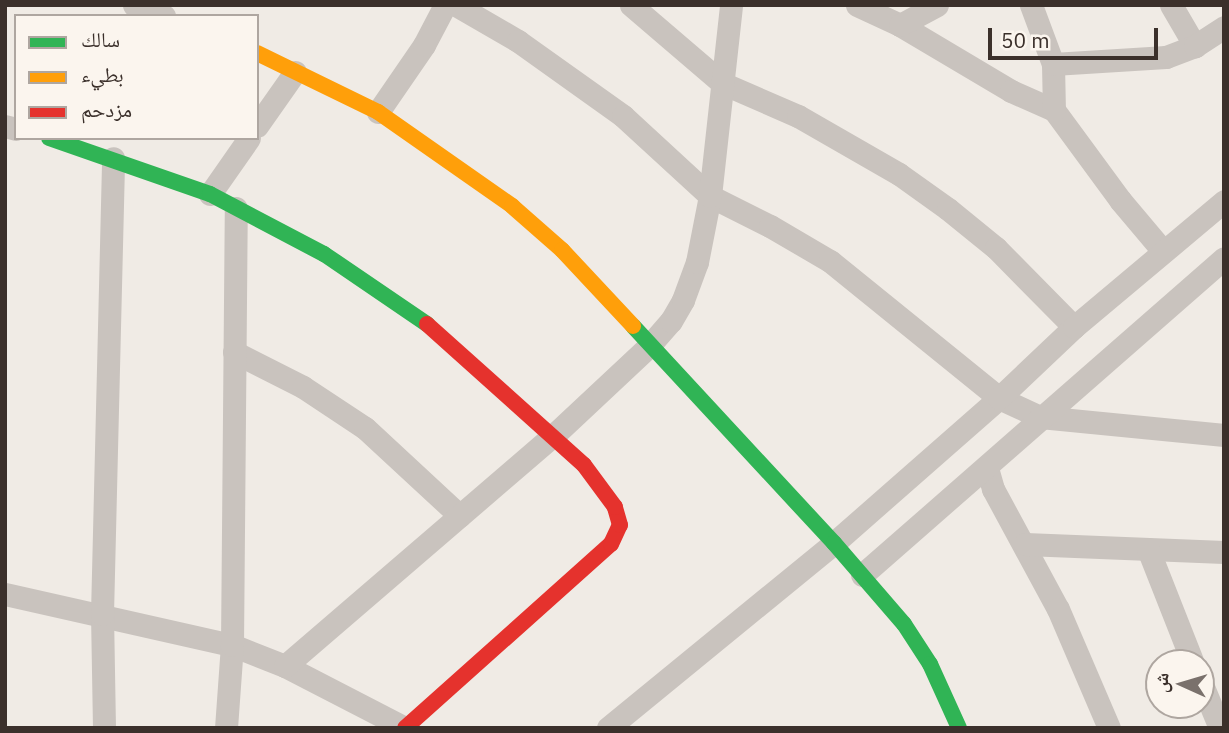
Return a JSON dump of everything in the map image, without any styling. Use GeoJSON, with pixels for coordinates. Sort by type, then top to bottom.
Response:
{"type":"FeatureCollection","features":[{"type":"Feature","properties":{"kind":"street"},"geometry":{"type":"LineString","coordinates":[[134,5],[159,14]]}},
{"type":"Feature","properties":{"kind":"street"},"geometry":{"type":"LineString","coordinates":[[378,112],[424,45],[444,5]]}},
{"type":"Feature","properties":{"kind":"street"},"geometry":{"type":"LineString","coordinates":[[456,5],[518,41],[622,116],[710,196],[830,261],[999,398],[1040,417],[1224,435]]}},
{"type":"Feature","properties":{"kind":"street"},"geometry":{"type":"LineString","coordinates":[[631,5],[722,83],[798,116],[899,174],[996,247],[1074,327]]}},
{"type":"Feature","properties":{"kind":"street"},"geometry":{"type":"LineString","coordinates":[[285,666],[554,435],[649,346],[671,321],[683,300],[696,262],[710,196],[731,5]]}},
{"type":"Feature","properties":{"kind":"street"},"geometry":{"type":"LineString","coordinates":[[857,5],[900,25],[986,77],[1054,110],[1120,200],[1163,251]]}},
{"type":"Feature","properties":{"kind":"street"},"geometry":{"type":"LineString","coordinates":[[900,25],[937,5]]}},
{"type":"Feature","properties":{"kind":"street"},"geometry":{"type":"LineString","coordinates":[[1031,5],[1053,64],[1054,110]]}},
{"type":"Feature","properties":{"kind":"street"},"geometry":{"type":"LineString","coordinates":[[1171,5],[1195,46]]}},
{"type":"Feature","properties":{"kind":"street"},"geometry":{"type":"LineString","coordinates":[[1053,64],[1146,60],[1181,53],[1224,27]]}},
{"type":"Feature","properties":{"kind":"street"},"geometry":{"type":"LineString","coordinates":[[259,54],[378,112],[512,206],[607,295],[649,346],[834,543],[904,624],[930,664],[958,728]]}},
{"type":"Feature","properties":{"kind":"street"},"geometry":{"type":"LineString","coordinates":[[259,123],[295,72]]}},
{"type":"Feature","properties":{"kind":"street"},"geometry":{"type":"LineString","coordinates":[[5,594],[232,645],[285,666],[405,728],[566,587],[617,536],[620,525],[615,507],[584,465],[440,333],[324,254],[210,194],[55,140]]}},
{"type":"Feature","properties":{"kind":"street"},"geometry":{"type":"LineString","coordinates":[[210,194],[248,140]]}},
{"type":"Feature","properties":{"kind":"street"},"geometry":{"type":"LineString","coordinates":[[104,728],[102,614],[113,158]]}},
{"type":"Feature","properties":{"kind":"street"},"geometry":{"type":"LineString","coordinates":[[608,728],[834,543],[999,398],[1074,327],[1224,201]]}},
{"type":"Feature","properties":{"kind":"street"},"geometry":{"type":"LineString","coordinates":[[226,728],[232,645],[236,208]]}},
{"type":"Feature","properties":{"kind":"street"},"geometry":{"type":"LineString","coordinates":[[862,575],[1224,258]]}},
{"type":"Feature","properties":{"kind":"street"},"geometry":{"type":"LineString","coordinates":[[234,352],[303,387],[365,428],[460,516]]}},
{"type":"Feature","properties":{"kind":"street"},"geometry":{"type":"LineString","coordinates":[[987,468],[993,489],[1025,544],[1083,664],[1109,728]]}},
{"type":"Feature","properties":{"kind":"street"},"geometry":{"type":"LineString","coordinates":[[1025,544],[1224,552]]}},
{"type":"Feature","properties":{"kind":"street"},"geometry":{"type":"LineString","coordinates":[[1147,550],[1187,649]]}},
{"type":"Feature","properties":{"kind":"traffic: fast"},"geometry":{"type":"LineString","coordinates":[[55,140],[210,194],[324,254],[427,324]]}},
{"type":"Feature","properties":{"kind":"traffic: fast"},"geometry":{"type":"LineString","coordinates":[[633,326],[834,543],[904,624],[930,664],[959,728]]}},
{"type":"Feature","properties":{"kind":"traffic: slow"},"geometry":{"type":"LineString","coordinates":[[259,54],[378,112],[512,206],[562,250],[633,326]]}},
{"type":"Feature","properties":{"kind":"traffic: jam"},"geometry":{"type":"LineString","coordinates":[[405,728],[611,544],[620,525],[615,507],[584,465],[427,324]]}}]}
